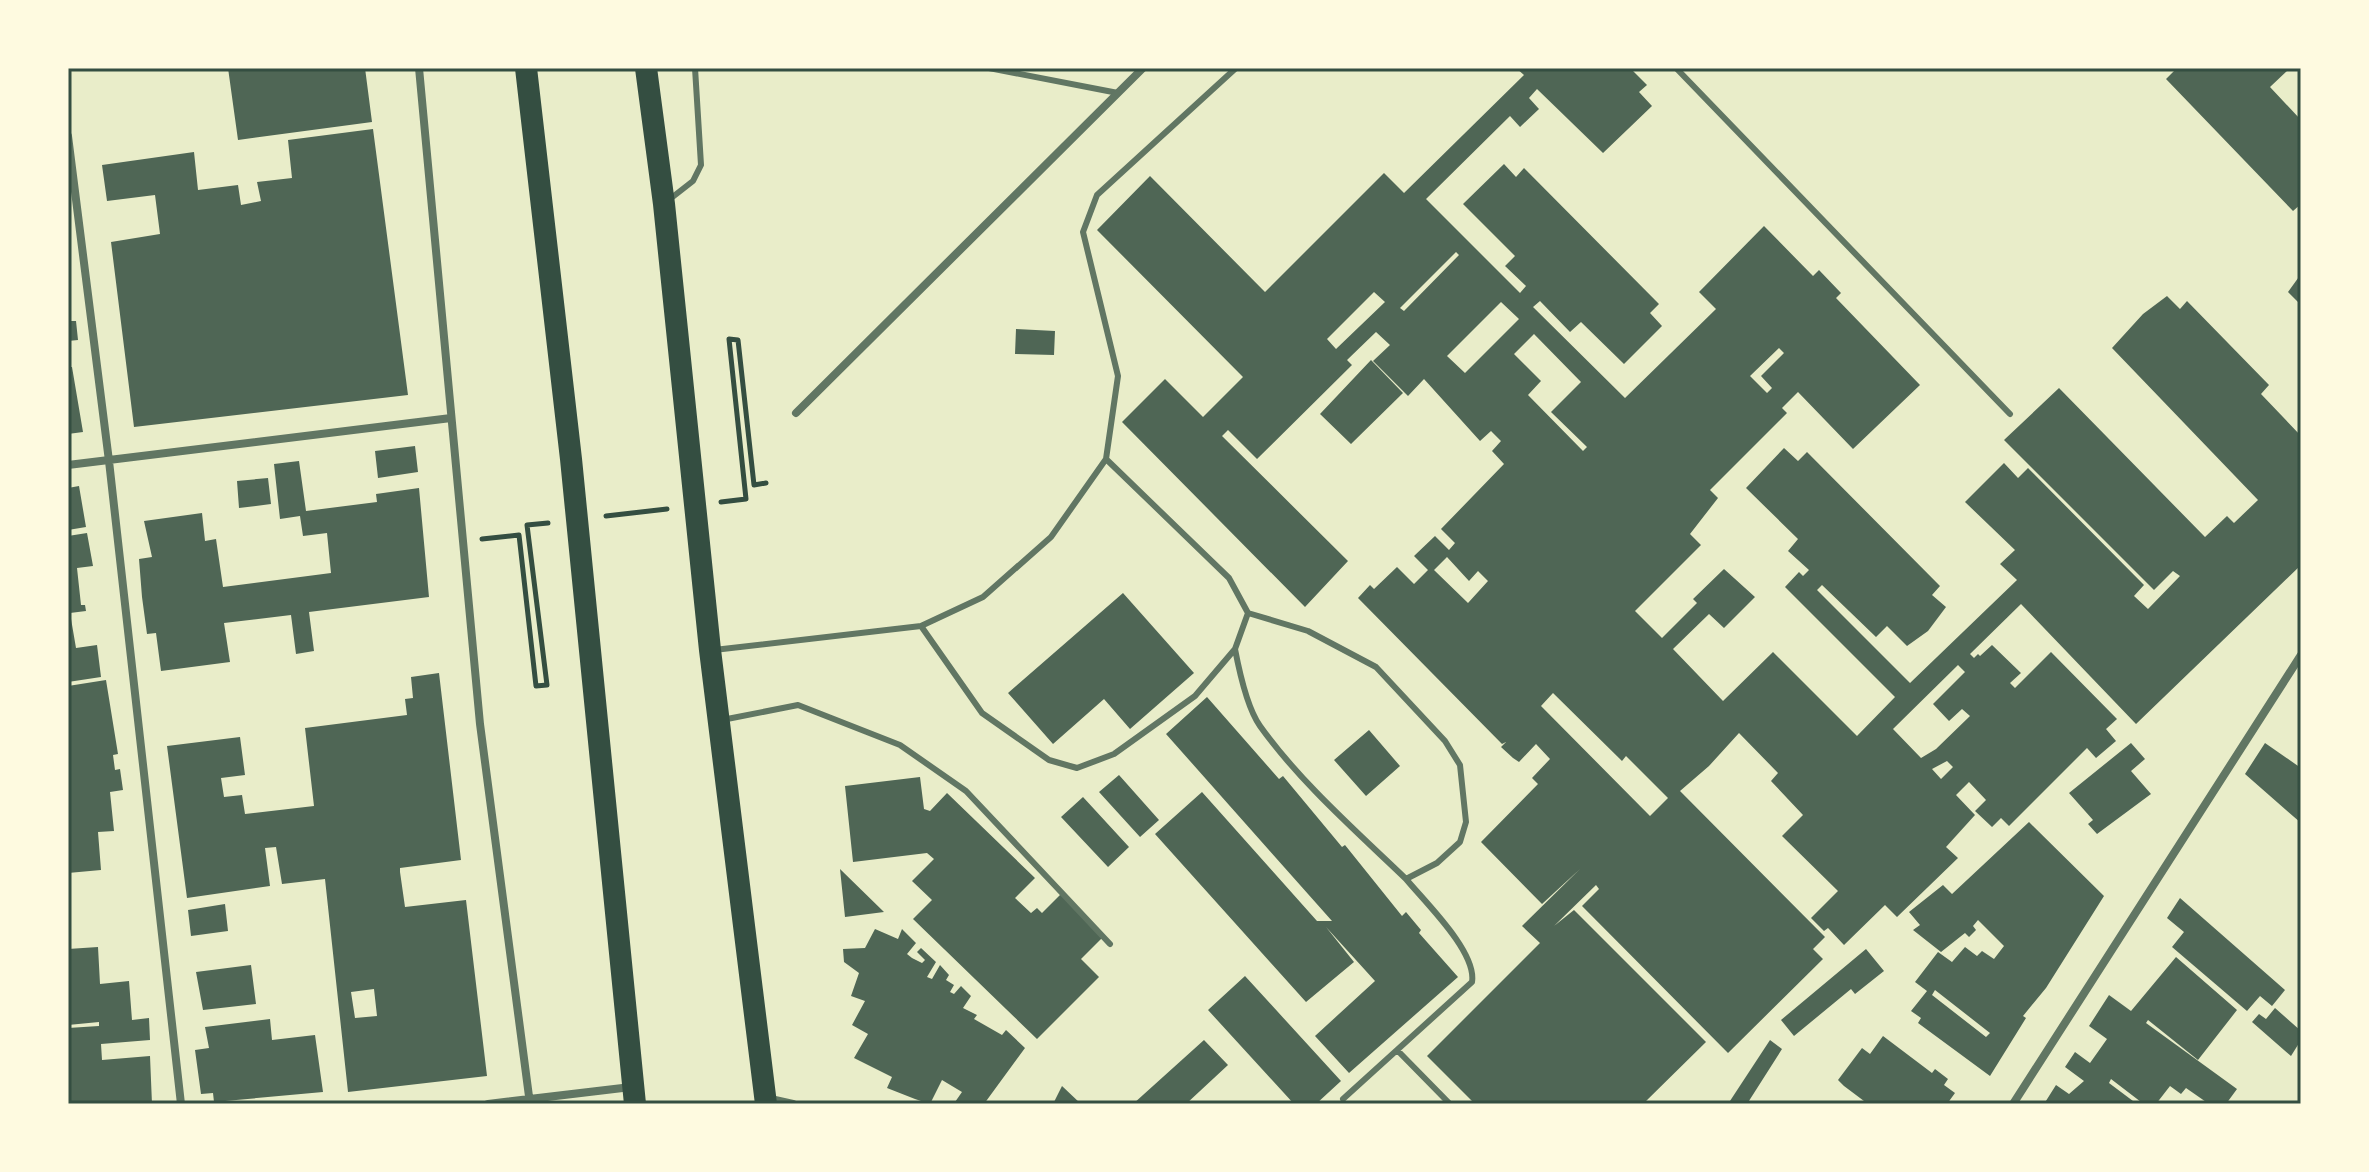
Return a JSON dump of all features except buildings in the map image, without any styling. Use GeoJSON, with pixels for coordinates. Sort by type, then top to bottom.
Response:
{"type":"FeatureCollection","features":[{"type":"Feature","properties":{"kind":"highway"},"geometry":{"type":"LineString","coordinates":[[526,68],[571,459],[634,1096]]}},
{"type":"Feature","properties":{"kind":"highway"},"geometry":{"type":"LineString","coordinates":[[646,68],[664,204],[718,721],[766,1101]]}},
{"type":"Feature","properties":{"kind":"street"},"geometry":{"type":"LineString","coordinates":[[419,68],[480,724],[530,1102]]}},
{"type":"Feature","properties":{"kind":"street"},"geometry":{"type":"LineString","coordinates":[[796,413],[1143,68]]}},
{"type":"Feature","properties":{"kind":"street"},"geometry":{"type":"LineString","coordinates":[[68,136],[109,461],[181,1104]]}},
{"type":"Feature","properties":{"kind":"street"},"geometry":{"type":"LineString","coordinates":[[68,465],[451,418]]}},
{"type":"Feature","properties":{"kind":"street"},"geometry":{"type":"LineString","coordinates":[[2013,1104],[2301,655]]}},
{"type":"Feature","properties":{"kind":"street"},"geometry":{"type":"LineString","coordinates":[[488,1104],[634,1096]]}},
{"type":"Feature","properties":{"kind":"street"},"geometry":{"type":"LineString","coordinates":[[766,1101],[793,1104]]}},
{"type":"Feature","properties":{"kind":"lane"},"geometry":{"type":"LineString","coordinates":[[664,204],[693,181],[701,165],[695,68]]}},
{"type":"Feature","properties":{"kind":"lane"},"geometry":{"type":"LineString","coordinates":[[989,68],[1118,93]]}},
{"type":"Feature","properties":{"kind":"lane"},"geometry":{"type":"LineString","coordinates":[[710,650],[921,626],[983,597],[1039,547],[1106,459],[1118,376],[1083,232],[1097,195],[1236,68]]}},
{"type":"Feature","properties":{"kind":"lane"},"geometry":{"type":"LineString","coordinates":[[1676,68],[2010,414]]}},
{"type":"Feature","properties":{"kind":"lane"},"geometry":{"type":"LineString","coordinates":[[1106,459],[1229,578],[1248,613],[1308,631],[1376,667],[1445,741],[1460,765],[1466,822],[1460,842],[1437,863],[1406,879]]}},
{"type":"Feature","properties":{"kind":"lane"},"geometry":{"type":"LineString","coordinates":[[921,626],[982,713],[1049,760],[1077,768],[1114,754],[1195,696],[1235,649],[1248,613]]}},
{"type":"Feature","properties":{"kind":"lane"},"geometry":{"type":"LineString","coordinates":[[1235,649],[1241,677],[1258,723],[1312,785],[1406,879],[1457,941],[1474,970],[1472,982],[1343,1099]]}},
{"type":"Feature","properties":{"kind":"lane"},"geometry":{"type":"LineString","coordinates":[[718,721],[798,705],[900,745],[966,791],[1110,944]]}},
{"type":"Feature","properties":{"kind":"lane"},"geometry":{"type":"LineString","coordinates":[[1398,1051],[1450,1104]]}},
{"type":"Feature","properties":{"kind":"path"},"geometry":{"type":"LineString","coordinates":[[715,503],[746,499],[729,339],[738,340],[754,485],[766,483]]}},
{"type":"Feature","properties":{"kind":"path"},"geometry":{"type":"LineString","coordinates":[[590,518],[668,509]]}},
{"type":"Feature","properties":{"kind":"path"},"geometry":{"type":"LineString","coordinates":[[463,542],[519,535],[536,686],[547,685],[527,525],[559,521]]}}]}
